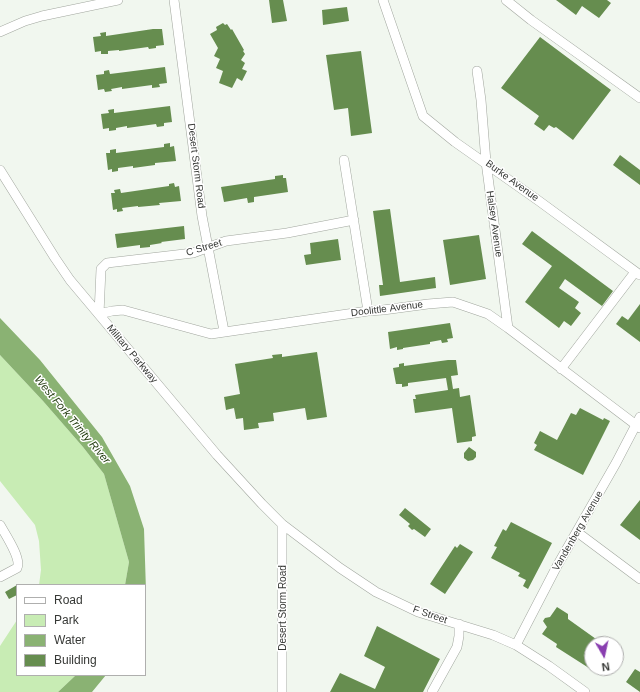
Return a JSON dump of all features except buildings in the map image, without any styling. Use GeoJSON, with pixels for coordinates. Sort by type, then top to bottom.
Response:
{"type":"FeatureCollection","features":[{"type":"Feature","properties":{"kind":"street"},"geometry":{"type":"LineString","coordinates":[[0,32],[25,21],[42,16],[118,0]]}},
{"type":"Feature","properties":{"kind":"street","name":"Desert Storm Road"},"geometry":{"type":"LineString","coordinates":[[174,0],[208,247],[224,331]]}},
{"type":"Feature","properties":{"kind":"street","name":"Burke Avenue"},"geometry":{"type":"LineString","coordinates":[[382,0],[423,116],[455,142],[486,162],[638,274]]}},
{"type":"Feature","properties":{"kind":"street"},"geometry":{"type":"LineString","coordinates":[[506,0],[531,20],[640,98]]}},
{"type":"Feature","properties":{"kind":"street","name":"Halsey Avenue"},"geometry":{"type":"LineString","coordinates":[[477,71],[486,162],[508,328]]}},
{"type":"Feature","properties":{"kind":"street"},"geometry":{"type":"LineString","coordinates":[[344,160],[368,311]]}},
{"type":"Feature","properties":{"kind":"street","name":"Military Parkway"},"geometry":{"type":"LineString","coordinates":[[0,170],[70,280],[217,455],[282,524]]}},
{"type":"Feature","properties":{"kind":"street","name":"C Street"},"geometry":{"type":"LineString","coordinates":[[99,314],[101,269],[108,263],[193,253],[226,241],[354,220]]}},
{"type":"Feature","properties":{"kind":"street"},"geometry":{"type":"LineString","coordinates":[[561,369],[638,274]]}},
{"type":"Feature","properties":{"kind":"street","name":"Doolittle Avenue"},"geometry":{"type":"LineString","coordinates":[[99,314],[123,310],[211,334],[368,311],[453,302],[488,314],[561,369],[639,423]]}},
{"type":"Feature","properties":{"kind":"street","name":"Vandenberg Avenue"},"geometry":{"type":"LineString","coordinates":[[516,645],[557,566],[639,423]]}},
{"type":"Feature","properties":{"kind":"street","name":"Desert Storm Road"},"geometry":{"type":"LineString","coordinates":[[282,524],[282,692]]}},
{"type":"Feature","properties":{"kind":"street","name":"F Street"},"geometry":{"type":"LineString","coordinates":[[282,524],[340,568],[376,592],[418,612],[493,635],[516,645],[549,666],[584,692]]}},
{"type":"Feature","properties":{"kind":"street"},"geometry":{"type":"LineString","coordinates":[[0,525],[17,558],[18,566],[0,578]]}},
{"type":"Feature","properties":{"kind":"street"},"geometry":{"type":"LineString","coordinates":[[577,532],[640,579]]}},
{"type":"Feature","properties":{"kind":"street"},"geometry":{"type":"LineString","coordinates":[[432,692],[457,647],[459,624]]}},
{"type":"Feature","properties":{"kind":"green space"},"geometry":{"type":"Polygon","coordinates":[[[0,355],[43,401],[104,474],[129,562],[125,584],[39,584],[41,570],[39,541],[35,525],[0,481],[0,355]]]}},
{"type":"Feature","properties":{"kind":"green space"},"geometry":{"type":"Polygon","coordinates":[[[16,622],[16,676],[75,676],[58,692],[0,692],[0,646],[16,622]]]}},
{"type":"Feature","properties":{"kind":"water","name":"West Fork Trinity River"},"geometry":{"type":"Polygon","coordinates":[[[0,318],[40,360],[102,437],[130,486],[144,529],[146,584],[125,584],[129,562],[104,474],[43,401],[0,355],[0,318]]]}},
{"type":"Feature","properties":{"kind":"water"},"geometry":{"type":"Polygon","coordinates":[[[75,676],[105,676],[92,692],[58,692],[75,676]]]}}]}
